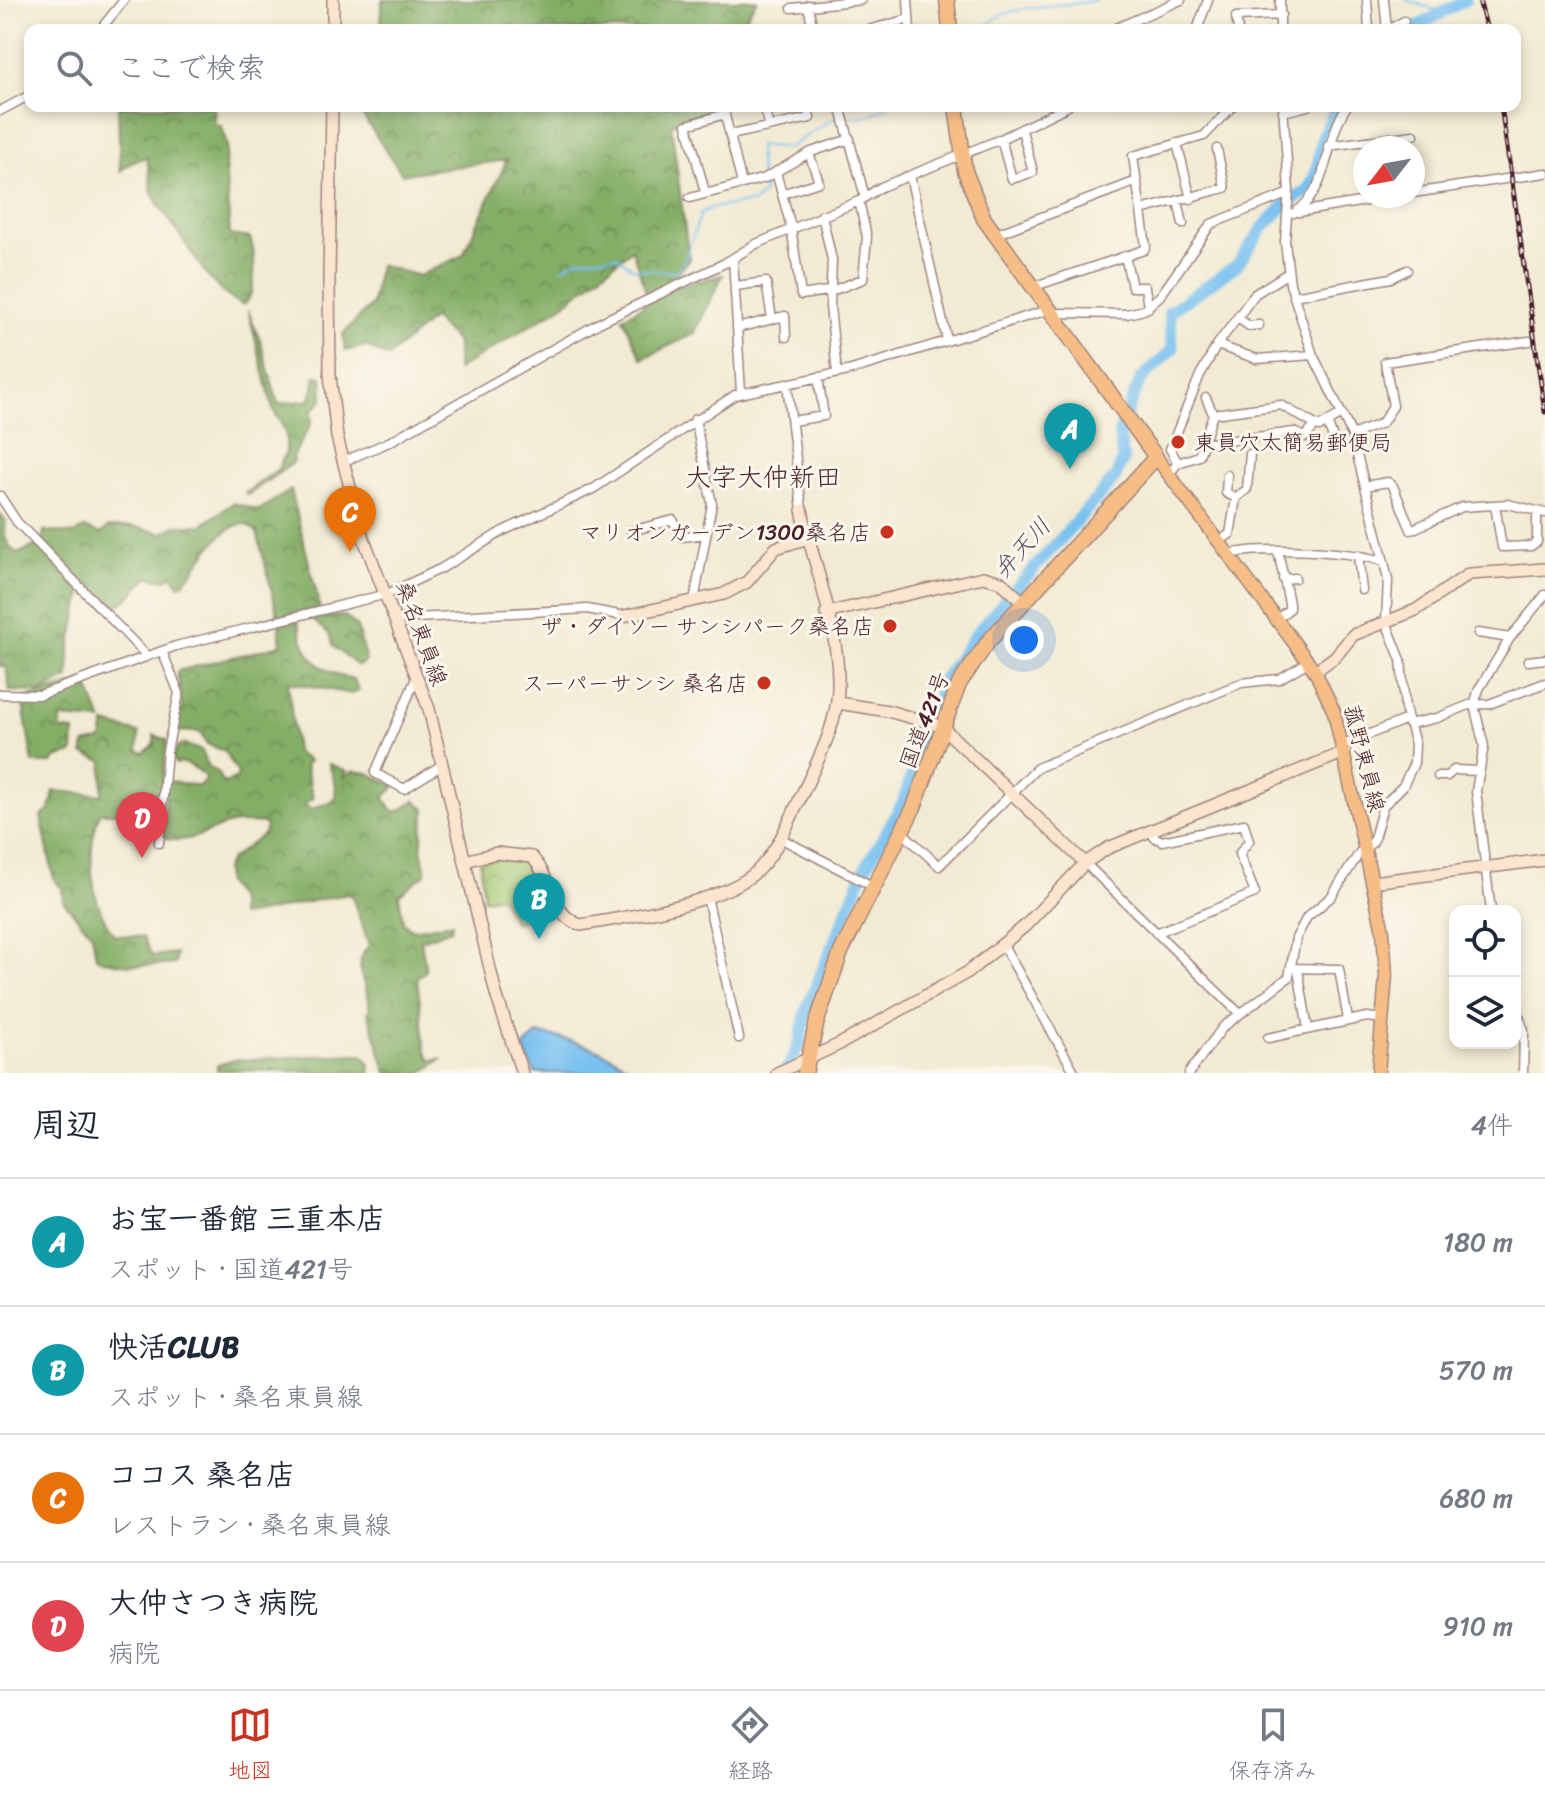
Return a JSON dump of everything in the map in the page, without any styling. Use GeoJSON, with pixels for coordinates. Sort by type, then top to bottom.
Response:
{"type":"FeatureCollection","features":[{"type":"Feature","properties":{"kind":"highway"},"geometry":{"type":"LineString","coordinates":[[947,0],[949,24]]}},
{"type":"Feature","properties":{"kind":"highway"},"geometry":{"type":"LineString","coordinates":[[957,112],[962,156],[972,195],[994,235],[1156,457]]}},
{"type":"Feature","properties":{"kind":"highway","name":"国道421号"},"geometry":{"type":"LineString","coordinates":[[803,1066],[831,977],[869,885],[914,807],[938,726],[969,668],[1020,600],[1156,457]]}},
{"type":"Feature","properties":{"kind":"main road","name":"菰野東員線"},"geometry":{"type":"LineString","coordinates":[[1156,457],[1311,666],[1334,712],[1383,931],[1383,1019],[1378,1073]]}},
{"type":"Feature","properties":{"kind":"street"},"geometry":{"type":"LineString","coordinates":[[105,24],[124,0]]}},
{"type":"Feature","properties":{"kind":"street"},"geometry":{"type":"LineString","coordinates":[[333,0],[333,24]]}},
{"type":"Feature","properties":{"kind":"street"},"geometry":{"type":"LineString","coordinates":[[792,8],[861,0]]}},
{"type":"Feature","properties":{"kind":"street"},"geometry":{"type":"LineString","coordinates":[[902,0],[909,0],[909,24]]}},
{"type":"Feature","properties":{"kind":"street"},"geometry":{"type":"LineString","coordinates":[[1126,24],[1181,0]]}},
{"type":"Feature","properties":{"kind":"street"},"geometry":{"type":"LineString","coordinates":[[1200,24],[1208,0]]}},
{"type":"Feature","properties":{"kind":"street"},"geometry":{"type":"LineString","coordinates":[[1280,0],[1280,24]]}},
{"type":"Feature","properties":{"kind":"street"},"geometry":{"type":"LineString","coordinates":[[1367,0],[1369,24]]}},
{"type":"Feature","properties":{"kind":"street"},"geometry":{"type":"LineString","coordinates":[[1384,0],[1387,24]]}},
{"type":"Feature","properties":{"kind":"street"},"geometry":{"type":"LineString","coordinates":[[808,5],[812,24]]}},
{"type":"Feature","properties":{"kind":"street"},"geometry":{"type":"LineString","coordinates":[[1237,24],[1236,17],[1281,15]]}},
{"type":"Feature","properties":{"kind":"street"},"geometry":{"type":"LineString","coordinates":[[890,24],[909,19]]}},
{"type":"Feature","properties":{"kind":"street"},"geometry":{"type":"LineString","coordinates":[[1399,24],[1404,21]]}},
{"type":"Feature","properties":{"kind":"street"},"geometry":{"type":"LineString","coordinates":[[0,111],[24,98]]}},
{"type":"Feature","properties":{"kind":"street","name":"桑名東員線"},"geometry":{"type":"LineString","coordinates":[[332,112],[330,375],[342,462],[362,534],[418,673],[507,1035],[522,1073]]}},
{"type":"Feature","properties":{"kind":"street"},"geometry":{"type":"LineString","coordinates":[[705,192],[687,125],[724,112],[742,184]]}},
{"type":"Feature","properties":{"kind":"street"},"geometry":{"type":"LineString","coordinates":[[766,112],[769,126]]}},
{"type":"Feature","properties":{"kind":"street"},"geometry":{"type":"LineString","coordinates":[[730,135],[810,118],[808,112]]}},
{"type":"Feature","properties":{"kind":"street"},"geometry":{"type":"LineString","coordinates":[[342,462],[389,442],[607,319],[791,227],[962,156],[1056,112]]}},
{"type":"Feature","properties":{"kind":"street"},"geometry":{"type":"LineString","coordinates":[[1032,287],[1144,250],[1146,246],[1133,156],[1208,133],[1227,112]]}},
{"type":"Feature","properties":{"kind":"street"},"geometry":{"type":"LineString","coordinates":[[1283,112],[1289,212],[1288,273],[1313,355],[1352,435],[1388,580],[1386,622],[1401,660],[1408,721],[1415,744],[1414,763],[1403,786],[1383,806],[1373,842],[1360,852],[1331,897],[1307,917],[1296,938],[1294,969],[1308,1029]]}},
{"type":"Feature","properties":{"kind":"street"},"geometry":{"type":"LineString","coordinates":[[1289,212],[1317,190],[1328,146],[1344,112]]}},
{"type":"Feature","properties":{"kind":"street"},"geometry":{"type":"LineString","coordinates":[[776,172],[791,227],[801,295],[830,290],[863,279],[867,237],[843,114]]}},
{"type":"Feature","properties":{"kind":"street"},"geometry":{"type":"LineString","coordinates":[[1001,139],[1012,179],[1033,172],[1022,130]]}},
{"type":"Feature","properties":{"kind":"street"},"geometry":{"type":"LineString","coordinates":[[1328,146],[1414,135]]}},
{"type":"Feature","properties":{"kind":"street"},"geometry":{"type":"LineString","coordinates":[[690,198],[762,179],[809,153],[850,139]]}},
{"type":"Feature","properties":{"kind":"street"},"geometry":{"type":"LineString","coordinates":[[1177,143],[1191,199]]}},
{"type":"Feature","properties":{"kind":"street"},"geometry":{"type":"LineString","coordinates":[[1141,210],[1225,188],[1217,149]]}},
{"type":"Feature","properties":{"kind":"street"},"geometry":{"type":"LineString","coordinates":[[782,194],[819,182],[809,153]]}},
{"type":"Feature","properties":{"kind":"street"},"geometry":{"type":"LineString","coordinates":[[1425,191],[1545,173]]}},
{"type":"Feature","properties":{"kind":"street"},"geometry":{"type":"LineString","coordinates":[[910,176],[947,340]]}},
{"type":"Feature","properties":{"kind":"street"},"geometry":{"type":"LineString","coordinates":[[994,235],[1137,181]]}},
{"type":"Feature","properties":{"kind":"street"},"geometry":{"type":"LineString","coordinates":[[0,694],[40,695],[146,655],[387,594],[442,568],[503,531],[593,489],[695,419],[741,393],[837,373],[1050,312],[1127,314],[1148,308],[1161,295],[1211,224],[1287,196]]}},
{"type":"Feature","properties":{"kind":"street"},"geometry":{"type":"LineString","coordinates":[[1178,201],[1183,224]]}},
{"type":"Feature","properties":{"kind":"street"},"geometry":{"type":"LineString","coordinates":[[1289,212],[1353,202]]}},
{"type":"Feature","properties":{"kind":"street"},"geometry":{"type":"LineString","coordinates":[[822,215],[832,260],[830,290],[837,373]]}},
{"type":"Feature","properties":{"kind":"street"},"geometry":{"type":"LineString","coordinates":[[1125,256],[1132,287],[1145,287],[1148,308]]}},
{"type":"Feature","properties":{"kind":"street"},"geometry":{"type":"LineString","coordinates":[[733,258],[741,393]]}},
{"type":"Feature","properties":{"kind":"street"},"geometry":{"type":"LineString","coordinates":[[1294,296],[1391,278],[1407,270]]}},
{"type":"Feature","properties":{"kind":"street"},"geometry":{"type":"LineString","coordinates":[[1178,463],[1170,449],[1200,375],[1217,345],[1255,294],[1288,273]]}},
{"type":"Feature","properties":{"kind":"street"},"geometry":{"type":"LineString","coordinates":[[735,286],[766,282],[772,319]]}},
{"type":"Feature","properties":{"kind":"street"},"geometry":{"type":"LineString","coordinates":[[737,328],[785,316],[786,337]]}},
{"type":"Feature","properties":{"kind":"street"},"geometry":{"type":"LineString","coordinates":[[1239,319],[1249,326],[1259,325]]}},
{"type":"Feature","properties":{"kind":"street"},"geometry":{"type":"LineString","coordinates":[[1352,435],[1382,423],[1393,406],[1385,362],[1529,341]]}},
{"type":"Feature","properties":{"kind":"street"},"geometry":{"type":"LineString","coordinates":[[1217,345],[1257,359],[1313,355]]}},
{"type":"Feature","properties":{"kind":"street"},"geometry":{"type":"LineString","coordinates":[[792,421],[824,416],[818,377]]}},
{"type":"Feature","properties":{"kind":"street"},"geometry":{"type":"LineString","coordinates":[[465,861],[496,853],[532,857],[543,872],[558,909],[580,925],[707,897],[748,879],[759,869],[780,838],[827,743],[838,703],[837,662],[802,510],[787,383]]}},
{"type":"Feature","properties":{"kind":"street"},"geometry":{"type":"LineString","coordinates":[[1169,474],[1178,463],[1199,456],[1213,414],[1206,398]]}},
{"type":"Feature","properties":{"kind":"street"},"geometry":{"type":"LineString","coordinates":[[1213,414],[1281,405],[1316,425],[1328,424],[1341,414]]}},
{"type":"Feature","properties":{"kind":"street"},"geometry":{"type":"LineString","coordinates":[[694,601],[712,504],[695,419]]}},
{"type":"Feature","properties":{"kind":"street"},"geometry":{"type":"LineString","coordinates":[[1328,424],[1335,444]]}},
{"type":"Feature","properties":{"kind":"street"},"geometry":{"type":"LineString","coordinates":[[1203,444],[1294,432],[1305,437],[1316,425]]}},
{"type":"Feature","properties":{"kind":"street"},"geometry":{"type":"LineString","coordinates":[[1220,541],[1231,531],[1236,498],[1247,489],[1250,454]]}},
{"type":"Feature","properties":{"kind":"street"},"geometry":{"type":"LineString","coordinates":[[1227,475],[1226,493],[1236,498]]}},
{"type":"Feature","properties":{"kind":"street"},"geometry":{"type":"LineString","coordinates":[[1365,486],[1388,482],[1393,486],[1411,530],[1462,507],[1495,505],[1515,505],[1541,513],[1540,539],[1531,546],[1502,547],[1495,505]]}},
{"type":"Feature","properties":{"kind":"street"},"geometry":{"type":"LineString","coordinates":[[0,496],[17,522],[146,655]]}},
{"type":"Feature","properties":{"kind":"street"},"geometry":{"type":"LineString","coordinates":[[631,531],[673,520],[682,537],[706,534]]}},
{"type":"Feature","properties":{"kind":"street"},"geometry":{"type":"LineString","coordinates":[[397,619],[587,609],[624,616],[739,588],[776,548],[808,538]]}},
{"type":"Feature","properties":{"kind":"street"},"geometry":{"type":"LineString","coordinates":[[1230,554],[1278,551],[1358,555],[1384,562]]}},
{"type":"Feature","properties":{"kind":"street"},"geometry":{"type":"LineString","coordinates":[[1277,619],[1289,609],[1278,551]]}},
{"type":"Feature","properties":{"kind":"street"},"geometry":{"type":"LineString","coordinates":[[1358,555],[1362,590]]}},
{"type":"Feature","properties":{"kind":"street"},"geometry":{"type":"LineString","coordinates":[[902,832],[939,866],[1011,790],[1037,768],[1241,683],[1279,679],[1335,657],[1353,635],[1416,610],[1469,574],[1545,569]]}},
{"type":"Feature","properties":{"kind":"street"},"geometry":{"type":"LineString","coordinates":[[826,613],[978,577],[995,579],[1020,600]]}},
{"type":"Feature","properties":{"kind":"street"},"geometry":{"type":"LineString","coordinates":[[1283,579],[1295,578]]}},
{"type":"Feature","properties":{"kind":"street"},"geometry":{"type":"LineString","coordinates":[[1490,905],[1476,791],[1484,746],[1474,705],[1479,689],[1510,638],[1545,595]]}},
{"type":"Feature","properties":{"kind":"street"},"geometry":{"type":"LineString","coordinates":[[1478,633],[1510,638]]}},
{"type":"Feature","properties":{"kind":"street"},"geometry":{"type":"LineString","coordinates":[[159,843],[167,751],[179,693],[162,651]]}},
{"type":"Feature","properties":{"kind":"street"},"geometry":{"type":"LineString","coordinates":[[1528,661],[1545,659]]}},
{"type":"Feature","properties":{"kind":"street"},"geometry":{"type":"LineString","coordinates":[[418,673],[375,773],[404,789],[442,765]]}},
{"type":"Feature","properties":{"kind":"street"},"geometry":{"type":"LineString","coordinates":[[779,1071],[803,1066],[946,985],[1003,945],[1085,863],[1108,848],[1408,721],[1489,704],[1545,683]]}},
{"type":"Feature","properties":{"kind":"street"},"geometry":{"type":"LineString","coordinates":[[838,703],[938,726],[1011,790],[1239,1013]]}},
{"type":"Feature","properties":{"kind":"street"},"geometry":{"type":"LineString","coordinates":[[1438,776],[1447,776],[1454,770],[1480,771]]}},
{"type":"Feature","properties":{"kind":"street"},"geometry":{"type":"LineString","coordinates":[[1153,828],[1154,837],[1162,841],[1244,824],[1249,841],[1239,854],[1255,893],[1156,933]]}},
{"type":"Feature","properties":{"kind":"street"},"geometry":{"type":"LineString","coordinates":[[780,838],[869,885]]}},
{"type":"Feature","properties":{"kind":"street"},"geometry":{"type":"LineString","coordinates":[[1372,882],[1545,860]]}},
{"type":"Feature","properties":{"kind":"street"},"geometry":{"type":"LineString","coordinates":[[707,897],[739,1038]]}},
{"type":"Feature","properties":{"kind":"street"},"geometry":{"type":"LineString","coordinates":[[1003,945],[1075,1073]]}},
{"type":"Feature","properties":{"kind":"street"},"geometry":{"type":"LineString","coordinates":[[1189,1073],[1223,1027],[1289,977],[1294,969]]}},
{"type":"Feature","properties":{"kind":"street"},"geometry":{"type":"LineString","coordinates":[[1294,969],[1339,969],[1348,1020]]}},
{"type":"Feature","properties":{"kind":"street"},"geometry":{"type":"LineString","coordinates":[[1268,1038],[1348,1020],[1367,1017],[1383,1019]]}},
{"type":"Feature","properties":{"kind":"street"},"geometry":{"type":"LineString","coordinates":[[1521,1022],[1524,1030],[1523,1073]]}},
{"type":"Feature","properties":{"kind":"green space"},"geometry":{"type":"Polygon","coordinates":[[[382,0],[757,0],[742,24],[381,24],[382,0]]]}},
{"type":"Feature","properties":{"kind":"green space"},"geometry":{"type":"Polygon","coordinates":[[[118,112],[214,112],[215,125],[221,126],[227,145],[225,164],[230,235],[250,238],[253,254],[253,283],[244,305],[219,289],[158,204],[152,193],[147,157],[133,161],[120,171],[118,112]]]}},
{"type":"Feature","properties":{"kind":"green space"},"geometry":{"type":"Polygon","coordinates":[[[360,112],[706,112],[671,124],[689,260],[663,289],[723,275],[694,334],[642,359],[623,318],[649,301],[632,249],[562,306],[457,370],[457,343],[433,318],[388,357],[366,346],[345,351],[343,334],[372,304],[379,265],[419,276],[463,255],[507,160],[402,174],[360,112]]]}},
{"type":"Feature","properties":{"kind":"green space"},"geometry":{"type":"Polygon","coordinates":[[[248,310],[278,404],[310,400],[316,376],[322,377],[323,399],[311,412],[312,422],[293,456],[294,462],[248,495],[245,493],[278,469],[286,452],[286,433],[273,409],[248,310]]]}},
{"type":"Feature","properties":{"kind":"green space"},"geometry":{"type":"Polygon","coordinates":[[[291,490],[320,608],[278,616],[257,532],[246,524],[227,530],[183,584],[179,585],[172,575],[164,580],[149,577],[125,601],[106,608],[42,542],[44,531],[74,534],[84,528],[101,534],[108,527],[135,527],[162,533],[178,525],[202,525],[233,503],[259,510],[291,490]]]}},
{"type":"Feature","properties":{"kind":"green space"},"geometry":{"type":"Polygon","coordinates":[[[0,514],[6,521],[6,539],[17,554],[37,545],[82,594],[70,647],[69,678],[40,692],[10,691],[6,667],[0,666],[0,514]]]}},
{"type":"Feature","properties":{"kind":"green space"},"geometry":{"type":"Polygon","coordinates":[[[345,616],[357,627],[366,661],[358,666],[334,647],[329,634],[313,617],[345,616]]]}},
{"type":"Feature","properties":{"kind":"green space"},"geometry":{"type":"Polygon","coordinates":[[[298,621],[304,644],[315,660],[330,672],[353,679],[359,690],[353,694],[288,682],[296,753],[309,761],[305,765],[313,798],[304,804],[312,809],[335,800],[336,786],[329,764],[347,771],[343,778],[354,771],[368,773],[396,786],[384,797],[393,811],[400,811],[415,800],[425,809],[421,849],[426,873],[399,895],[403,922],[412,930],[452,923],[451,929],[421,940],[426,971],[417,977],[425,1049],[431,1060],[443,1059],[421,1073],[387,1073],[368,1013],[369,999],[360,970],[369,945],[351,894],[239,916],[239,901],[226,883],[225,870],[230,860],[264,834],[266,826],[263,823],[239,823],[187,839],[162,836],[167,781],[199,786],[206,779],[193,767],[176,764],[172,757],[178,746],[184,744],[202,751],[209,768],[218,772],[221,781],[227,783],[237,778],[238,773],[224,751],[207,744],[200,732],[176,731],[182,707],[177,671],[281,645],[279,624],[298,621]]]}},
{"type":"Feature","properties":{"kind":"green space"},"geometry":{"type":"Polygon","coordinates":[[[86,681],[102,721],[61,718],[61,730],[74,731],[73,753],[55,758],[52,763],[33,763],[22,699],[86,681]]]}},
{"type":"Feature","properties":{"kind":"green space"},"geometry":{"type":"Polygon","coordinates":[[[105,724],[139,733],[138,751],[144,753],[155,744],[154,735],[167,740],[157,825],[142,813],[100,813],[92,843],[95,892],[114,935],[143,937],[152,956],[176,953],[175,964],[123,964],[96,957],[92,934],[63,901],[62,888],[54,880],[41,816],[50,810],[54,791],[102,795],[103,761],[83,754],[85,744],[102,740],[105,724]]]}},
{"type":"Feature","properties":{"kind":"green space"},"geometry":{"type":"Polygon","coordinates":[[[510,857],[528,865],[540,877],[554,912],[514,922],[501,896],[484,899],[480,861],[510,857]]]}},
{"type":"Feature","properties":{"kind":"green space"},"geometry":{"type":"Polygon","coordinates":[[[364,1056],[370,1065],[369,1073],[217,1070],[217,1065],[234,1060],[364,1056]]]}},
{"type":"Feature","properties":{"kind":"water"},"geometry":{"type":"Polygon","coordinates":[[[537,1034],[590,1047],[615,1058],[637,1073],[535,1073],[523,1048],[537,1034]]]}},
{"type":"Feature","properties":{"kind":"waterway"},"geometry":{"type":"LineString","coordinates":[[989,24],[1019,10],[1096,0]]}},
{"type":"Feature","properties":{"kind":"waterway"},"geometry":{"type":"LineString","coordinates":[[1406,0],[1442,12]]}},
{"type":"Feature","properties":{"kind":"waterway","name":"弁天川"},"geometry":{"type":"LineString","coordinates":[[1422,24],[1465,0]]}},
{"type":"Feature","properties":{"kind":"waterway"},"geometry":{"type":"LineString","coordinates":[[845,118],[876,112]]}},
{"type":"Feature","properties":{"kind":"waterway","name":"弁天川"},"geometry":{"type":"LineString","coordinates":[[785,1073],[799,1045],[807,1008],[863,872],[903,802],[944,678],[979,630],[1115,478],[1123,460],[1119,432],[1141,379],[1173,349],[1169,312],[1237,265],[1265,225],[1288,202],[1307,191],[1316,173],[1323,135],[1334,112]]}},
{"type":"Feature","properties":{"kind":"waterway"},"geometry":{"type":"LineString","coordinates":[[760,175],[758,145],[788,148],[832,119],[839,119]]}},
{"type":"Feature","properties":{"kind":"waterway"},"geometry":{"type":"LineString","coordinates":[[563,268],[578,259],[617,256],[634,269],[676,272],[683,265],[701,213],[711,208],[755,202],[764,193],[762,182]]}},
{"type":"Feature","properties":{"kind":"railway"},"geometry":{"type":"LineString","coordinates":[[1479,0],[1485,24]]}},
{"type":"Feature","properties":{"kind":"railway"},"geometry":{"type":"LineString","coordinates":[[1502,112],[1545,412]]}},
{"type":"Feature","properties":{"kind":"place","name":"東員穴太簡易郵便局"},"geometry":{"type":"Point","coordinates":[1178,442]}},
{"type":"Feature","properties":{"kind":"place","name":"お宝一番館 三重本店"},"geometry":{"type":"Point","coordinates":[1070,469]}},
{"type":"Feature","properties":{"kind":"place","name":"マリオンガーデン1300桑名店"},"geometry":{"type":"Point","coordinates":[887,532]}},
{"type":"Feature","properties":{"kind":"place","name":"ココス 桑名店"},"geometry":{"type":"Point","coordinates":[350,552]}},
{"type":"Feature","properties":{"kind":"place","name":"ザ・ダイソー サンシパーク桑名店"},"geometry":{"type":"Point","coordinates":[890,626]}},
{"type":"Feature","properties":{"kind":"place","name":"スーパーサンシ 桑名店"},"geometry":{"type":"Point","coordinates":[764,683]}},
{"type":"Feature","properties":{"kind":"place","name":"大仲さつき病院"},"geometry":{"type":"Point","coordinates":[142,858]}},
{"type":"Feature","properties":{"kind":"place","name":"快活CLUB"},"geometry":{"type":"Point","coordinates":[539,939]}},
{"type":"Feature","properties":{"kind":"district","name":"大字大仲新田"},"geometry":{"type":"Point","coordinates":[763,477]}}]}
